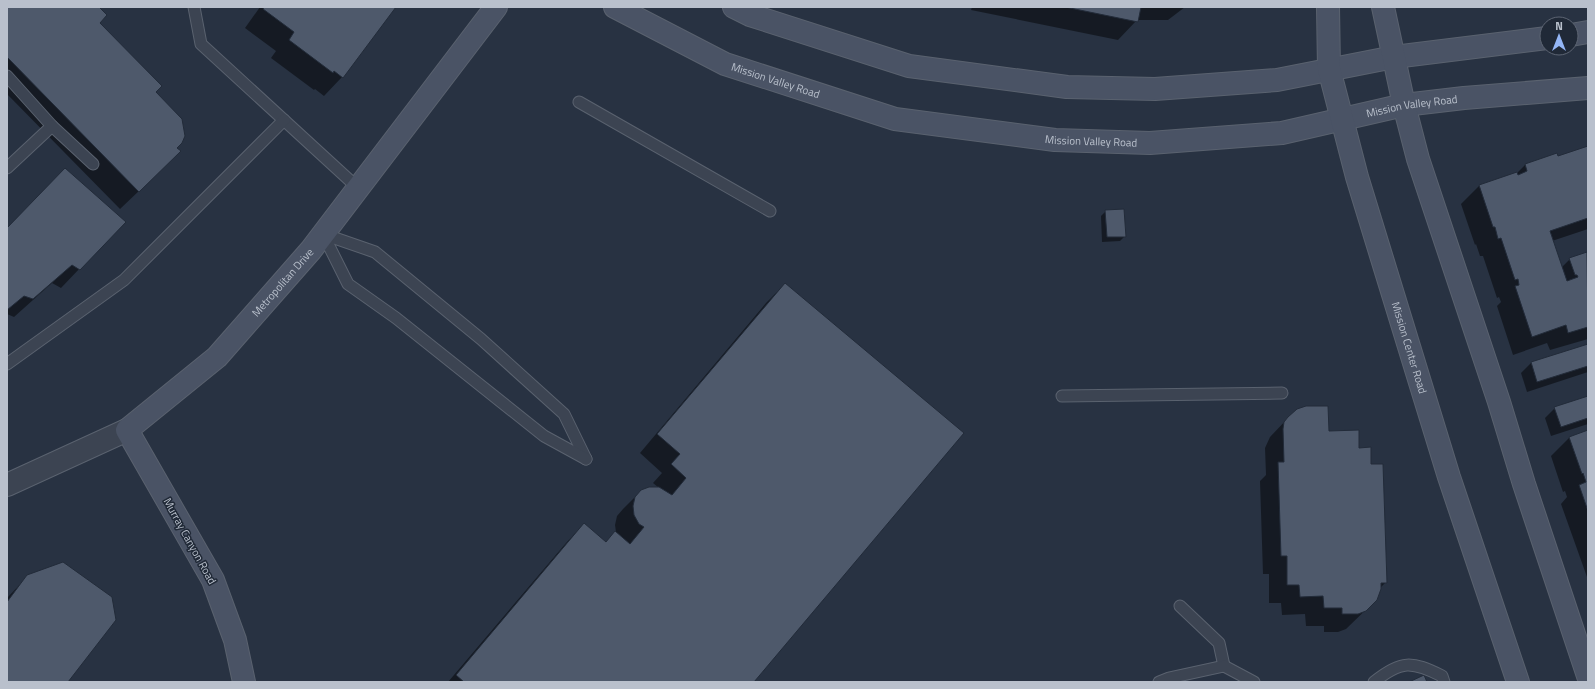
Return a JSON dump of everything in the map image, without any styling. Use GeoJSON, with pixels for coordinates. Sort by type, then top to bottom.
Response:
{"type":"FeatureCollection","features":[{"type":"Feature","properties":{"kind":"main road","name":"Metropolitan Drive"},"geometry":{"type":"LineString","coordinates":[[127,430],[217,357],[311,250],[496,7]]}},
{"type":"Feature","properties":{"kind":"main road","name":"Mission Valley Road"},"geometry":{"type":"LineString","coordinates":[[614,7],[725,64],[894,120],[1055,140],[1150,143],[1282,133],[1404,105],[1464,98],[1588,88]]}},
{"type":"Feature","properties":{"kind":"main road"},"geometry":{"type":"LineString","coordinates":[[734,7],[750,15],[909,66],[1067,87],[1155,89],[1277,80],[1394,57],[1539,39]]}},
{"type":"Feature","properties":{"kind":"main road","name":"Mission Center Road"},"geometry":{"type":"LineString","coordinates":[[1328,7],[1329,69],[1357,177],[1445,462],[1518,682]]}},
{"type":"Feature","properties":{"kind":"main road"},"geometry":{"type":"LineString","coordinates":[[1383,7],[1404,105],[1418,159],[1499,402],[1526,492],[1588,676]]}},
{"type":"Feature","properties":{"kind":"main road","name":"Murray Canyon Road"},"geometry":{"type":"LineString","coordinates":[[127,430],[212,580],[235,640],[244,682]]}},
{"type":"Feature","properties":{"kind":"street","name":"Metropolitan Drive"},"geometry":{"type":"LineString","coordinates":[[7,485],[127,430]]}},
{"type":"Feature","properties":{"kind":"lane"},"geometry":{"type":"LineString","coordinates":[[194,7],[200,44],[358,188]]}},
{"type":"Feature","properties":{"kind":"lane"},"geometry":{"type":"LineString","coordinates":[[7,76],[52,126],[93,164]]}},
{"type":"Feature","properties":{"kind":"lane"},"geometry":{"type":"LineString","coordinates":[[578,102],[770,211]]}},
{"type":"Feature","properties":{"kind":"lane"},"geometry":{"type":"LineString","coordinates":[[7,364],[124,280],[284,120]]}},
{"type":"Feature","properties":{"kind":"lane"},"geometry":{"type":"LineString","coordinates":[[7,168],[52,126]]}},
{"type":"Feature","properties":{"kind":"lane"},"geometry":{"type":"LineString","coordinates":[[323,234],[375,252],[481,339],[564,414],[586,459],[544,436],[402,323],[348,284],[323,234]]}},
{"type":"Feature","properties":{"kind":"lane"},"geometry":{"type":"LineString","coordinates":[[1062,396],[1282,393]]}},
{"type":"Feature","properties":{"kind":"lane"},"geometry":{"type":"LineString","coordinates":[[1180,606],[1218,643],[1224,666]]}},
{"type":"Feature","properties":{"kind":"lane"},"geometry":{"type":"LineString","coordinates":[[1374,682],[1384,673],[1405,664],[1423,667],[1442,676],[1444,682]]}},
{"type":"Feature","properties":{"kind":"lane"},"geometry":{"type":"LineString","coordinates":[[1159,682],[1169,678],[1224,666],[1254,682]]}},
{"type":"Feature","properties":{"kind":"building"},"geometry":{"type":"Polygon","coordinates":[[[7,7],[99,7],[107,15],[100,23],[162,86],[156,92],[182,119],[185,136],[182,143],[177,148],[181,151],[139,192],[7,57],[7,7]]]}},
{"type":"Feature","properties":{"kind":"building"},"geometry":{"type":"Polygon","coordinates":[[[264,7],[396,7],[343,78],[334,71],[333,73],[289,40],[294,32],[263,9],[264,7]]]}},
{"type":"Feature","properties":{"kind":"building"},"geometry":{"type":"Polygon","coordinates":[[[1065,7],[1141,7],[1138,22],[1065,7]]]}},
{"type":"Feature","properties":{"kind":"building"},"geometry":{"type":"Polygon","coordinates":[[[1588,146],[1588,218],[1550,231],[1567,281],[1578,277],[1575,275],[1569,258],[1587,252],[1588,327],[1568,333],[1566,325],[1532,337],[1515,286],[1519,285],[1518,279],[1515,280],[1501,238],[1498,239],[1495,227],[1493,227],[1479,185],[1517,172],[1518,175],[1527,171],[1525,164],[1557,153],[1558,156],[1588,146]]]}},
{"type":"Feature","properties":{"kind":"building"},"geometry":{"type":"Polygon","coordinates":[[[65,168],[126,222],[80,270],[72,265],[33,299],[24,296],[7,310],[7,228],[65,168]]]}},
{"type":"Feature","properties":{"kind":"building"},"geometry":{"type":"Polygon","coordinates":[[[1124,209],[1126,237],[1107,237],[1105,210],[1124,209]]]}},
{"type":"Feature","properties":{"kind":"building"},"geometry":{"type":"Polygon","coordinates":[[[785,283],[964,433],[754,682],[464,682],[456,675],[584,523],[606,542],[615,531],[630,544],[644,527],[639,524],[634,515],[633,506],[635,497],[641,490],[649,487],[659,487],[672,495],[686,478],[671,464],[680,454],[657,434],[785,283]]]}},
{"type":"Feature","properties":{"kind":"building"},"geometry":{"type":"Polygon","coordinates":[[[1588,344],[1588,366],[1537,382],[1531,362],[1588,344]]]}},
{"type":"Feature","properties":{"kind":"building"},"geometry":{"type":"Polygon","coordinates":[[[1588,396],[1588,418],[1561,427],[1554,407],[1588,396]]]}},
{"type":"Feature","properties":{"kind":"building"},"geometry":{"type":"Polygon","coordinates":[[[1306,406],[1328,406],[1329,431],[1359,430],[1359,448],[1371,447],[1371,464],[1383,464],[1387,583],[1381,583],[1381,589],[1377,600],[1366,611],[1358,614],[1342,614],[1342,608],[1324,608],[1323,596],[1300,597],[1299,585],[1287,585],[1287,556],[1281,556],[1278,462],[1284,462],[1284,422],[1297,409],[1306,406]]]}},
{"type":"Feature","properties":{"kind":"building"},"geometry":{"type":"Polygon","coordinates":[[[1588,430],[1588,511],[1579,485],[1586,482],[1569,437],[1588,430]]]}},
{"type":"Feature","properties":{"kind":"building"},"geometry":{"type":"Polygon","coordinates":[[[63,562],[112,597],[116,620],[68,682],[7,682],[7,602],[27,575],[63,562]]]}},
{"type":"Feature","properties":{"kind":"building"},"geometry":{"type":"Polygon","coordinates":[[[1424,675],[1427,682],[1409,682],[1424,675]]]}}]}
